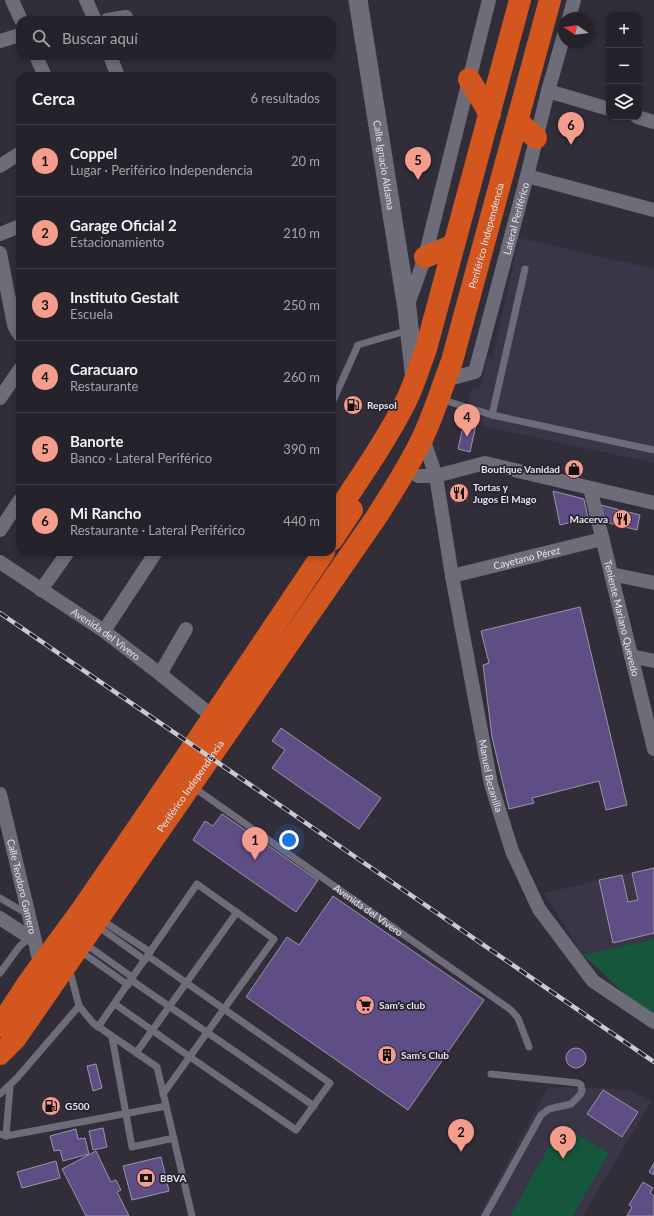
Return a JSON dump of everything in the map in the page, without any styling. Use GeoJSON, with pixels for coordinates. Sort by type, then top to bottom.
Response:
{"type":"FeatureCollection","features":[{"type":"Feature","properties":{"kind":"highway"},"geometry":{"type":"LineString","coordinates":[[336,514],[367,469],[406,402],[415,380],[426,349],[520,0]]}},
{"type":"Feature","properties":{"kind":"highway","name":"Periférico Independencia"},"geometry":{"type":"LineString","coordinates":[[0,1007],[34,944],[196,754],[413,471],[423,438],[454,353],[550,0]]}},
{"type":"Feature","properties":{"kind":"highway"},"geometry":{"type":"LineString","coordinates":[[469,79],[490,114]]}},
{"type":"Feature","properties":{"kind":"highway"},"geometry":{"type":"LineString","coordinates":[[517,121],[536,138]]}},
{"type":"Feature","properties":{"kind":"highway"},"geometry":{"type":"LineString","coordinates":[[425,257],[454,245]]}},
{"type":"Feature","properties":{"kind":"highway"},"geometry":{"type":"LineString","coordinates":[[336,534],[370,482],[395,421]]}},
{"type":"Feature","properties":{"kind":"highway"},"geometry":{"type":"LineString","coordinates":[[0,1026],[28,983],[373,512],[401,463],[423,438]]}},
{"type":"Feature","properties":{"kind":"highway","name":"Periférico Independencia"},"geometry":{"type":"LineString","coordinates":[[0,1054],[15,1040],[191,786],[196,754],[207,712],[308,556]]}},
{"type":"Feature","properties":{"kind":"highway"},"geometry":{"type":"LineString","coordinates":[[0,1045],[6,1039],[196,754],[321,556]]}},
{"type":"Feature","properties":{"kind":"street"},"geometry":{"type":"LineString","coordinates":[[12,0],[19,16]]}},
{"type":"Feature","properties":{"kind":"street"},"geometry":{"type":"LineString","coordinates":[[86,0],[93,16]]}},
{"type":"Feature","properties":{"kind":"street","name":"Calle Ignacio Aldama"},"geometry":{"type":"LineString","coordinates":[[358,0],[407,309],[415,380]]}},
{"type":"Feature","properties":{"kind":"street"},"geometry":{"type":"LineString","coordinates":[[407,309],[425,257],[489,0]]}},
{"type":"Feature","properties":{"kind":"street"},"geometry":{"type":"LineString","coordinates":[[571,12],[574,0]]}},
{"type":"Feature","properties":{"kind":"street"},"geometry":{"type":"LineString","coordinates":[[0,41],[16,36]]}},
{"type":"Feature","properties":{"kind":"street","name":"Lateral Periférico"},"geometry":{"type":"LineString","coordinates":[[442,389],[475,372],[560,48]]}},
{"type":"Feature","properties":{"kind":"street"},"geometry":{"type":"LineString","coordinates":[[38,60],[43,72]]}},
{"type":"Feature","properties":{"kind":"street"},"geometry":{"type":"LineString","coordinates":[[112,60],[116,72]]}},
{"type":"Feature","properties":{"kind":"street"},"geometry":{"type":"LineString","coordinates":[[548,91],[606,108]]}},
{"type":"Feature","properties":{"kind":"street"},"geometry":{"type":"LineString","coordinates":[[642,118],[654,122]]}},
{"type":"Feature","properties":{"kind":"street"},"geometry":{"type":"LineString","coordinates":[[0,166],[16,156]]}},
{"type":"Feature","properties":{"kind":"street"},"geometry":{"type":"LineString","coordinates":[[527,176],[654,210]]}},
{"type":"Feature","properties":{"kind":"street"},"geometry":{"type":"LineString","coordinates":[[0,234],[16,228]]}},
{"type":"Feature","properties":{"kind":"street"},"geometry":{"type":"LineString","coordinates":[[0,253],[16,329]]}},
{"type":"Feature","properties":{"kind":"street"},"geometry":{"type":"LineString","coordinates":[[0,398],[16,375]]}},
{"type":"Feature","properties":{"kind":"street","name":"Manuel Bezanilla"},"geometry":{"type":"LineString","coordinates":[[423,438],[436,476],[452,576],[491,784],[512,851],[539,910],[593,981],[654,1022]]}},
{"type":"Feature","properties":{"kind":"street"},"geometry":{"type":"LineString","coordinates":[[413,471],[436,476],[485,464],[654,503]]}},
{"type":"Feature","properties":{"kind":"street","name":"Teniente Mariano Quevedo"},"geometry":{"type":"LineString","coordinates":[[590,488],[652,733],[654,749]]}},
{"type":"Feature","properties":{"kind":"street"},"geometry":{"type":"LineString","coordinates":[[0,530],[16,506]]}},
{"type":"Feature","properties":{"kind":"street","name":"Cayetano Pérez"},"geometry":{"type":"LineString","coordinates":[[452,576],[602,539]]}},
{"type":"Feature","properties":{"kind":"street"},"geometry":{"type":"LineString","coordinates":[[41,590],[65,556]]}},
{"type":"Feature","properties":{"kind":"street"},"geometry":{"type":"LineString","coordinates":[[104,631],[153,556]]}},
{"type":"Feature","properties":{"kind":"street","name":"Avenida del Vivero"},"geometry":{"type":"LineString","coordinates":[[0,562],[104,631],[207,712]]}},
{"type":"Feature","properties":{"kind":"street"},"geometry":{"type":"LineString","coordinates":[[611,574],[654,583]]}},
{"type":"Feature","properties":{"kind":"street"},"geometry":{"type":"LineString","coordinates":[[160,674],[186,629]]}},
{"type":"Feature","properties":{"kind":"street"},"geometry":{"type":"LineString","coordinates":[[632,656],[654,661]]}},
{"type":"Feature","properties":{"kind":"street","name":"Calle Teodoro Gamero"},"geometry":{"type":"LineString","coordinates":[[0,794],[29,915],[34,944]]}},
{"type":"Feature","properties":{"kind":"street"},"geometry":{"type":"LineString","coordinates":[[0,918],[34,944]]}},
{"type":"Feature","properties":{"kind":"lane"},"geometry":{"type":"LineString","coordinates":[[492,415],[525,269]]}},
{"type":"Feature","properties":{"kind":"lane"},"geometry":{"type":"LineString","coordinates":[[336,394],[358,345],[409,330]]}},
{"type":"Feature","properties":{"kind":"lane"},"geometry":{"type":"LineString","coordinates":[[442,389],[492,415],[654,450]]}},
{"type":"Feature","properties":{"kind":"lane","name":"Avenida del Vivero"},"geometry":{"type":"LineString","coordinates":[[191,786],[511,1010],[518,1018],[529,1047]]}},
{"type":"Feature","properties":{"kind":"lane"},"geometry":{"type":"LineString","coordinates":[[98,1027],[197,884],[274,939],[163,1094]]}},
{"type":"Feature","properties":{"kind":"lane"},"geometry":{"type":"LineString","coordinates":[[0,898],[29,915]]}},
{"type":"Feature","properties":{"kind":"lane"},"geometry":{"type":"LineString","coordinates":[[136,1053],[237,912]]}},
{"type":"Feature","properties":{"kind":"lane"},"geometry":{"type":"LineString","coordinates":[[97,921],[330,1083],[296,1130],[114,1004]]}},
{"type":"Feature","properties":{"kind":"lane"},"geometry":{"type":"LineString","coordinates":[[0,974],[19,947],[34,944]]}},
{"type":"Feature","properties":{"kind":"lane"},"geometry":{"type":"LineString","coordinates":[[76,951],[130,981],[314,1106]]}},
{"type":"Feature","properties":{"kind":"lane"},"geometry":{"type":"LineString","coordinates":[[76,951],[79,1006],[92,1023],[157,1067],[192,1216]]}},
{"type":"Feature","properties":{"kind":"lane"},"geometry":{"type":"LineString","coordinates":[[0,1094],[10,1086],[79,1006]]}},
{"type":"Feature","properties":{"kind":"lane"},"geometry":{"type":"LineString","coordinates":[[112,1037],[132,1147],[174,1138]]}},
{"type":"Feature","properties":{"kind":"lane"},"geometry":{"type":"LineString","coordinates":[[485,1216],[541,1115],[549,1109],[571,1104],[582,1091],[581,1085],[578,1083],[491,1074]]}},
{"type":"Feature","properties":{"kind":"lane"},"geometry":{"type":"LineString","coordinates":[[10,1086],[3,1135],[166,1106]]}},
{"type":"Feature","properties":{"kind":"shaded area"},"geometry":{"type":"Polygon","coordinates":[[[519,238],[654,269],[654,463],[464,422],[472,387],[480,389],[487,358],[493,357],[519,238]]]}},
{"type":"Feature","properties":{"kind":"shaded area"},"geometry":{"type":"Polygon","coordinates":[[[654,868],[654,939],[583,955],[544,893],[622,875],[654,868]]]}},
{"type":"Feature","properties":{"kind":"shaded area"},"geometry":{"type":"Polygon","coordinates":[[[548,1087],[600,1088],[632,1091],[651,1102],[583,1216],[479,1216],[548,1087]]]}},
{"type":"Feature","properties":{"kind":"green space"},"geometry":{"type":"Polygon","coordinates":[[[654,939],[654,1015],[637,1005],[583,955],[654,939]]]}},
{"type":"Feature","properties":{"kind":"green space"},"geometry":{"type":"Polygon","coordinates":[[[561,1125],[609,1153],[573,1216],[510,1216],[561,1125]]]}},
{"type":"Feature","properties":{"kind":"building"},"geometry":{"type":"Polygon","coordinates":[[[464,422],[476,425],[470,452],[458,449],[464,422]]]}},
{"type":"Feature","properties":{"kind":"building","name":"Tortas y Jugos El Mago"},"geometry":{"type":"Polygon","coordinates":[[[463,484],[467,499],[455,502],[452,487],[463,484]]]}},
{"type":"Feature","properties":{"kind":"building"},"geometry":{"type":"Polygon","coordinates":[[[553,491],[584,499],[588,518],[560,525],[553,491]]]}},
{"type":"Feature","properties":{"kind":"building","name":"Macerva"},"geometry":{"type":"Polygon","coordinates":[[[601,505],[640,515],[637,530],[605,522],[601,505]]]}},
{"type":"Feature","properties":{"kind":"building"},"geometry":{"type":"Polygon","coordinates":[[[580,607],[627,805],[606,810],[599,781],[532,798],[534,803],[509,809],[492,737],[483,665],[489,663],[481,631],[580,607]]]}},
{"type":"Feature","properties":{"kind":"building"},"geometry":{"type":"Polygon","coordinates":[[[281,728],[381,798],[359,829],[272,768],[285,750],[272,741],[281,728]]]}},
{"type":"Feature","properties":{"kind":"building"},"geometry":{"type":"Polygon","coordinates":[[[222,814],[318,880],[296,912],[193,840],[205,821],[213,826],[222,814]]]}},
{"type":"Feature","properties":{"kind":"building"},"geometry":{"type":"Polygon","coordinates":[[[654,868],[654,933],[613,943],[599,880],[622,875],[628,902],[638,900],[632,873],[654,868]]]}},
{"type":"Feature","properties":{"kind":"building","name":"Sam's Club"},"geometry":{"type":"Polygon","coordinates":[[[333,896],[484,1000],[408,1110],[246,997],[287,937],[299,945],[333,896]]]}},
{"type":"Feature","properties":{"kind":"building"},"geometry":{"type":"Polygon","coordinates":[[[576,1048],[583,1051],[586,1058],[583,1065],[576,1068],[569,1065],[566,1058],[569,1051],[576,1048]]]}},
{"type":"Feature","properties":{"kind":"building"},"geometry":{"type":"Polygon","coordinates":[[[96,1064],[102,1088],[93,1091],[87,1066],[96,1064]]]}},
{"type":"Feature","properties":{"kind":"building"},"geometry":{"type":"Polygon","coordinates":[[[603,1090],[638,1112],[622,1137],[587,1114],[603,1090]]]}},
{"type":"Feature","properties":{"kind":"building"},"geometry":{"type":"Polygon","coordinates":[[[103,1128],[107,1147],[93,1150],[89,1131],[103,1128]]]}},
{"type":"Feature","properties":{"kind":"building"},"geometry":{"type":"Polygon","coordinates":[[[76,1129],[78,1139],[85,1138],[89,1154],[63,1161],[60,1150],[54,1151],[50,1136],[76,1129]]]}},
{"type":"Feature","properties":{"kind":"building"},"geometry":{"type":"Polygon","coordinates":[[[96,1151],[111,1182],[116,1180],[121,1190],[117,1192],[129,1216],[86,1216],[62,1169],[96,1151]]]}},
{"type":"Feature","properties":{"kind":"building","name":"BBVA"},"geometry":{"type":"Polygon","coordinates":[[[161,1157],[169,1191],[132,1200],[123,1166],[161,1157]]]}},
{"type":"Feature","properties":{"kind":"building"},"geometry":{"type":"Polygon","coordinates":[[[56,1161],[60,1178],[22,1188],[17,1172],[56,1161]]]}},
{"type":"Feature","properties":{"kind":"building"},"geometry":{"type":"Polygon","coordinates":[[[654,1163],[654,1175],[649,1172],[654,1163]]]}},
{"type":"Feature","properties":{"kind":"building"},"geometry":{"type":"Polygon","coordinates":[[[643,1182],[653,1188],[650,1193],[654,1196],[654,1216],[627,1216],[632,1207],[629,1205],[643,1182]]]}},
{"type":"Feature","properties":{"kind":"railway"},"geometry":{"type":"LineString","coordinates":[[0,613],[654,1062]]}},
{"type":"Feature","properties":{"kind":"place","name":"Mi Rancho"},"geometry":{"type":"Point","coordinates":[571,145]}},
{"type":"Feature","properties":{"kind":"place","name":"Banorte"},"geometry":{"type":"Point","coordinates":[418,180]}},
{"type":"Feature","properties":{"kind":"place","name":"Repsol"},"geometry":{"type":"Point","coordinates":[353,405]}},
{"type":"Feature","properties":{"kind":"place","name":"Caracuaro"},"geometry":{"type":"Point","coordinates":[467,437]}},
{"type":"Feature","properties":{"kind":"place","name":"Boutique Vanidad"},"geometry":{"type":"Point","coordinates":[574,469]}},
{"type":"Feature","properties":{"kind":"place","name":"Tortas y Jugos El Mago"},"geometry":{"type":"Point","coordinates":[459,493]}},
{"type":"Feature","properties":{"kind":"place","name":"Macerva"},"geometry":{"type":"Point","coordinates":[622,519]}},
{"type":"Feature","properties":{"kind":"place","name":"Coppel"},"geometry":{"type":"Point","coordinates":[255,860]}},
{"type":"Feature","properties":{"kind":"place","name":"Sam's club"},"geometry":{"type":"Point","coordinates":[365,1005]}},
{"type":"Feature","properties":{"kind":"place","name":"Sam's Club"},"geometry":{"type":"Point","coordinates":[387,1055]}},
{"type":"Feature","properties":{"kind":"place","name":"G500"},"geometry":{"type":"Point","coordinates":[51,1106]}},
{"type":"Feature","properties":{"kind":"place","name":"Garage Oficial 2"},"geometry":{"type":"Point","coordinates":[461,1152]}},
{"type":"Feature","properties":{"kind":"place","name":"Instituto Gestalt"},"geometry":{"type":"Point","coordinates":[563,1159]}},
{"type":"Feature","properties":{"kind":"place","name":"BBVA"},"geometry":{"type":"Point","coordinates":[146,1178]}}]}
